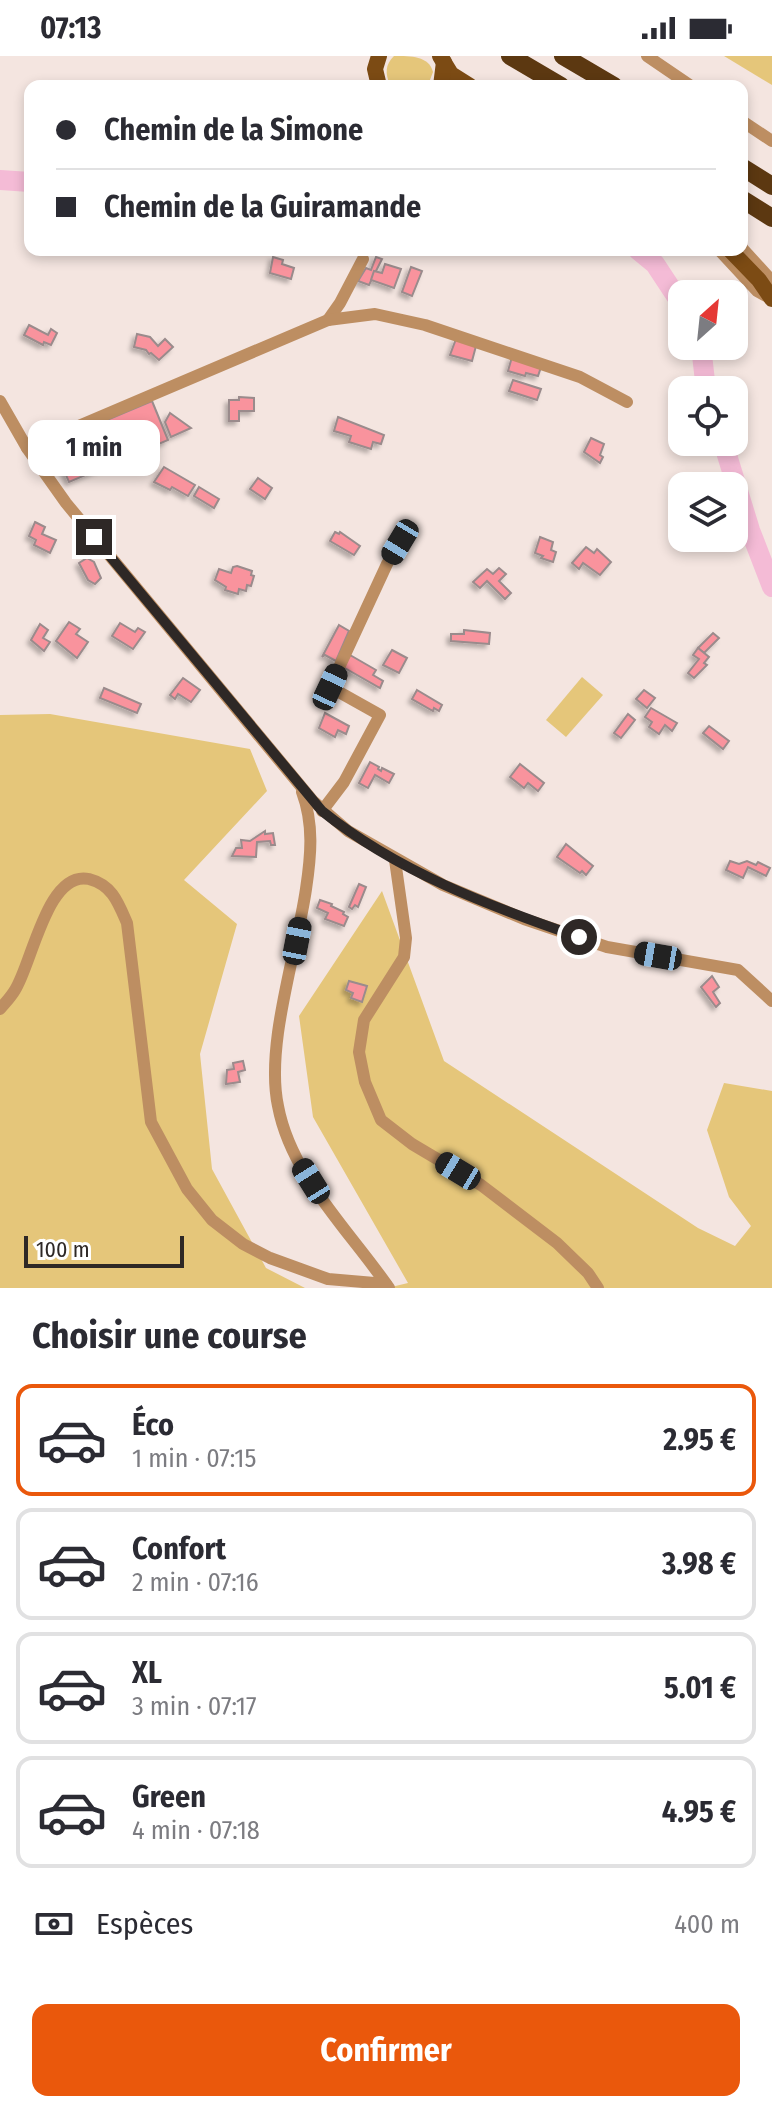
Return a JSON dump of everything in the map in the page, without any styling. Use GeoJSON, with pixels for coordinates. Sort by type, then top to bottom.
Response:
{"type":"FeatureCollection","features":[{"type":"Feature","properties":{"kind":"highway"},"geometry":{"type":"LineString","coordinates":[[510,56],[551,80]]}},
{"type":"Feature","properties":{"kind":"highway"},"geometry":{"type":"LineString","coordinates":[[563,56],[604,80]]}},
{"type":"Feature","properties":{"kind":"highway"},"geometry":{"type":"LineString","coordinates":[[748,171],[772,186]]}},
{"type":"Feature","properties":{"kind":"highway"},"geometry":{"type":"LineString","coordinates":[[748,203],[772,218]]}},
{"type":"Feature","properties":{"kind":"main road"},"geometry":{"type":"LineString","coordinates":[[361,56],[377,70]]}},
{"type":"Feature","properties":{"kind":"main road"},"geometry":{"type":"LineString","coordinates":[[441,80],[442,59]]}},
{"type":"Feature","properties":{"kind":"main road"},"geometry":{"type":"LineString","coordinates":[[442,59],[451,74],[460,80]]}},
{"type":"Feature","properties":{"kind":"main road"},"geometry":{"type":"LineString","coordinates":[[736,256],[772,299]]}},
{"type":"Feature","properties":{"kind":"street"},"geometry":{"type":"LineString","coordinates":[[647,56],[682,80]]}},
{"type":"Feature","properties":{"kind":"street"},"geometry":{"type":"LineString","coordinates":[[748,125],[772,141]]}},
{"type":"Feature","properties":{"kind":"street"},"geometry":{"type":"LineString","coordinates":[[748,255],[772,281]]}},
{"type":"Feature","properties":{"kind":"street"},"geometry":{"type":"LineString","coordinates":[[725,256],[757,291],[772,299]]}},
{"type":"Feature","properties":{"kind":"street"},"geometry":{"type":"LineString","coordinates":[[328,320],[363,259]]}},
{"type":"Feature","properties":{"kind":"street"},"geometry":{"type":"LineString","coordinates":[[27,448],[328,320],[375,314],[425,325],[580,377],[627,402]]}},
{"type":"Feature","properties":{"kind":"street"},"geometry":{"type":"LineString","coordinates":[[0,401],[27,448],[74,513],[322,811],[395,860],[443,885],[524,919],[607,947],[738,970],[772,1001]]}},
{"type":"Feature","properties":{"kind":"street"},"geometry":{"type":"LineString","coordinates":[[322,811],[344,782],[380,715],[330,687],[403,532]]}},
{"type":"Feature","properties":{"kind":"street"},"geometry":{"type":"LineString","coordinates":[[298,782],[310,820],[310,860],[275,1059],[278,1107],[295,1155],[388,1286]]}},
{"type":"Feature","properties":{"kind":"street"},"geometry":{"type":"LineString","coordinates":[[395,860],[406,938],[404,957],[364,1020],[359,1052],[365,1082],[381,1120],[412,1144],[481,1185],[557,1243],[588,1273],[598,1288]]}},
{"type":"Feature","properties":{"kind":"street"},"geometry":{"type":"LineString","coordinates":[[0,1009],[16,989],[53,898],[65,884],[83,878],[102,882],[116,896],[127,923],[151,1122],[187,1189],[212,1220],[243,1244],[270,1258],[328,1279],[388,1286]]}},
{"type":"Feature","properties":{"kind":"shaded area"},"geometry":{"type":"Polygon","coordinates":[[[394,56],[413,57],[428,63],[433,72],[430,80],[388,80],[389,63],[394,56]]]}},
{"type":"Feature","properties":{"kind":"shaded area"},"geometry":{"type":"Polygon","coordinates":[[[724,56],[772,56],[772,85],[724,56]]]}},
{"type":"Feature","properties":{"kind":"shaded area"},"geometry":{"type":"Polygon","coordinates":[[[582,677],[603,695],[566,737],[546,720],[582,677]]]}},
{"type":"Feature","properties":{"kind":"shaded area"},"geometry":{"type":"Polygon","coordinates":[[[50,714],[250,749],[267,791],[184,880],[237,924],[200,1054],[212,1169],[266,1268],[305,1288],[0,1288],[0,715],[50,714]]]}},
{"type":"Feature","properties":{"kind":"shaded area"},"geometry":{"type":"Polygon","coordinates":[[[382,891],[444,1061],[698,1228],[735,1246],[751,1226],[729,1197],[707,1130],[724,1083],[772,1091],[772,1288],[387,1288],[408,1283],[313,1117],[299,1016],[382,891]]]}},
{"type":"Feature","properties":{"kind":"building"},"geometry":{"type":"Polygon","coordinates":[[[273,257],[294,268],[291,279],[270,273],[273,257]]]}},
{"type":"Feature","properties":{"kind":"building"},"geometry":{"type":"Polygon","coordinates":[[[376,257],[382,259],[369,285],[358,281],[366,268],[371,270],[376,257]]]}},
{"type":"Feature","properties":{"kind":"building"},"geometry":{"type":"Polygon","coordinates":[[[385,264],[401,269],[394,288],[371,280],[374,271],[382,273],[385,264]]]}},
{"type":"Feature","properties":{"kind":"building"},"geometry":{"type":"Polygon","coordinates":[[[411,267],[422,271],[412,296],[402,292],[411,267]]]}},
{"type":"Feature","properties":{"kind":"building"},"geometry":{"type":"Polygon","coordinates":[[[29,325],[48,335],[51,329],[57,333],[51,345],[44,342],[43,345],[24,335],[29,325]]]}},
{"type":"Feature","properties":{"kind":"building"},"geometry":{"type":"Polygon","coordinates":[[[137,334],[150,337],[158,346],[165,339],[173,347],[159,360],[146,350],[134,347],[137,334]]]}},
{"type":"Feature","properties":{"kind":"building"},"geometry":{"type":"Polygon","coordinates":[[[456,339],[476,346],[472,361],[450,355],[456,339]]]}},
{"type":"Feature","properties":{"kind":"building"},"geometry":{"type":"Polygon","coordinates":[[[512,357],[541,367],[538,376],[508,371],[512,357]]]}},
{"type":"Feature","properties":{"kind":"building"},"geometry":{"type":"Polygon","coordinates":[[[513,380],[541,389],[537,400],[509,391],[513,380]]]}},
{"type":"Feature","properties":{"kind":"building"},"geometry":{"type":"Polygon","coordinates":[[[239,397],[254,398],[254,411],[239,411],[239,421],[229,421],[229,400],[239,400],[239,397]]]}},
{"type":"Feature","properties":{"kind":"building"},"geometry":{"type":"Polygon","coordinates":[[[152,401],[168,440],[69,482],[52,443],[152,401]]]}},
{"type":"Feature","properties":{"kind":"building"},"geometry":{"type":"Polygon","coordinates":[[[170,413],[191,428],[171,437],[165,422],[170,413]]]}},
{"type":"Feature","properties":{"kind":"building"},"geometry":{"type":"Polygon","coordinates":[[[338,417],[384,435],[381,444],[373,442],[371,449],[349,442],[351,436],[334,431],[338,417]]]}},
{"type":"Feature","properties":{"kind":"building"},"geometry":{"type":"Polygon","coordinates":[[[591,438],[604,444],[600,463],[584,452],[591,438]]]}},
{"type":"Feature","properties":{"kind":"building"},"geometry":{"type":"Polygon","coordinates":[[[164,467],[195,485],[188,496],[154,482],[164,467]]]}},
{"type":"Feature","properties":{"kind":"building"},"geometry":{"type":"Polygon","coordinates":[[[258,478],[272,488],[265,499],[250,489],[258,478]]]}},
{"type":"Feature","properties":{"kind":"building"},"geometry":{"type":"Polygon","coordinates":[[[199,487],[219,499],[214,508],[194,496],[199,487]]]}},
{"type":"Feature","properties":{"kind":"building"},"geometry":{"type":"Polygon","coordinates":[[[35,522],[45,527],[42,534],[56,540],[50,553],[34,545],[36,540],[29,536],[35,522]]]}},
{"type":"Feature","properties":{"kind":"building"},"geometry":{"type":"Polygon","coordinates":[[[335,532],[340,532],[360,546],[354,555],[330,541],[335,532]]]}},
{"type":"Feature","properties":{"kind":"building"},"geometry":{"type":"Polygon","coordinates":[[[540,537],[553,542],[551,550],[556,552],[553,562],[535,553],[540,537]]]}},
{"type":"Feature","properties":{"kind":"building"},"geometry":{"type":"Polygon","coordinates":[[[586,547],[594,553],[597,549],[611,562],[600,575],[583,563],[579,569],[572,563],[586,547]]]}},
{"type":"Feature","properties":{"kind":"building"},"geometry":{"type":"Polygon","coordinates":[[[87,558],[94,562],[101,578],[95,584],[88,580],[79,563],[87,558]]]}},
{"type":"Feature","properties":{"kind":"building"},"geometry":{"type":"Polygon","coordinates":[[[237,566],[252,571],[251,575],[254,576],[251,586],[247,585],[246,591],[239,589],[238,594],[225,590],[226,587],[215,580],[219,569],[231,573],[237,566]]]}},
{"type":"Feature","properties":{"kind":"building"},"geometry":{"type":"Polygon","coordinates":[[[499,568],[506,574],[499,581],[511,593],[505,599],[487,581],[480,588],[473,582],[487,569],[493,574],[499,568]]]}},
{"type":"Feature","properties":{"kind":"building"},"geometry":{"type":"Polygon","coordinates":[[[69,622],[80,629],[76,634],[88,642],[77,658],[56,641],[69,622]]]}},
{"type":"Feature","properties":{"kind":"building"},"geometry":{"type":"Polygon","coordinates":[[[120,623],[135,632],[138,628],[145,632],[133,649],[112,636],[120,623]]]}},
{"type":"Feature","properties":{"kind":"building"},"geometry":{"type":"Polygon","coordinates":[[[40,624],[48,630],[43,638],[50,642],[44,651],[31,640],[40,624]]]}},
{"type":"Feature","properties":{"kind":"building"},"geometry":{"type":"Polygon","coordinates":[[[339,625],[349,631],[336,661],[325,655],[322,657],[339,625]]]}},
{"type":"Feature","properties":{"kind":"building"},"geometry":{"type":"Polygon","coordinates":[[[464,630],[490,633],[489,644],[451,641],[451,634],[464,634],[464,630]]]}},
{"type":"Feature","properties":{"kind":"building"},"geometry":{"type":"Polygon","coordinates":[[[713,633],[719,638],[704,653],[698,648],[713,633]]]}},
{"type":"Feature","properties":{"kind":"building"},"geometry":{"type":"Polygon","coordinates":[[[698,648],[709,657],[704,663],[707,665],[694,678],[688,673],[699,659],[693,655],[698,648]]]}},
{"type":"Feature","properties":{"kind":"building"},"geometry":{"type":"Polygon","coordinates":[[[392,650],[407,658],[399,673],[383,665],[392,650]]]}},
{"type":"Feature","properties":{"kind":"building"},"geometry":{"type":"Polygon","coordinates":[[[350,655],[376,670],[373,675],[383,681],[380,688],[343,667],[350,655]]]}},
{"type":"Feature","properties":{"kind":"building"},"geometry":{"type":"Polygon","coordinates":[[[183,678],[200,690],[191,702],[178,694],[175,699],[170,695],[183,678]]]}},
{"type":"Feature","properties":{"kind":"building"},"geometry":{"type":"Polygon","coordinates":[[[104,688],[141,704],[137,713],[100,698],[104,688]]]}},
{"type":"Feature","properties":{"kind":"building"},"geometry":{"type":"Polygon","coordinates":[[[417,690],[442,705],[439,711],[434,708],[433,711],[412,699],[417,690]]]}},
{"type":"Feature","properties":{"kind":"building"},"geometry":{"type":"Polygon","coordinates":[[[644,690],[655,698],[647,708],[636,699],[644,690]]]}},
{"type":"Feature","properties":{"kind":"building"},"geometry":{"type":"Polygon","coordinates":[[[651,708],[677,723],[672,731],[665,725],[659,734],[649,727],[652,722],[645,717],[651,708]]]}},
{"type":"Feature","properties":{"kind":"building"},"geometry":{"type":"Polygon","coordinates":[[[325,713],[349,726],[346,734],[338,730],[335,737],[319,728],[325,713]]]}},
{"type":"Feature","properties":{"kind":"building"},"geometry":{"type":"Polygon","coordinates":[[[628,714],[635,720],[621,738],[614,733],[628,714]]]}},
{"type":"Feature","properties":{"kind":"building"},"geometry":{"type":"Polygon","coordinates":[[[709,726],[729,741],[723,749],[703,733],[709,726]]]}},
{"type":"Feature","properties":{"kind":"building"},"geometry":{"type":"Polygon","coordinates":[[[370,762],[381,771],[382,768],[394,774],[389,783],[375,775],[368,788],[359,783],[370,762]]]}},
{"type":"Feature","properties":{"kind":"building"},"geometry":{"type":"Polygon","coordinates":[[[520,764],[544,783],[538,791],[528,783],[524,788],[510,777],[520,764]]]}},
{"type":"Feature","properties":{"kind":"building"},"geometry":{"type":"Polygon","coordinates":[[[265,831],[265,834],[273,833],[275,845],[271,845],[270,841],[257,842],[256,857],[232,856],[236,848],[242,848],[241,840],[250,841],[265,831]]]}},
{"type":"Feature","properties":{"kind":"building"},"geometry":{"type":"Polygon","coordinates":[[[566,844],[593,866],[586,875],[557,857],[566,844]]]}},
{"type":"Feature","properties":{"kind":"building"},"geometry":{"type":"Polygon","coordinates":[[[730,861],[739,864],[747,861],[756,865],[758,862],[770,868],[766,876],[748,867],[743,878],[726,870],[730,861]]]}},
{"type":"Feature","properties":{"kind":"building"},"geometry":{"type":"Polygon","coordinates":[[[359,884],[366,887],[358,907],[355,905],[352,909],[349,907],[359,884]]]}},
{"type":"Feature","properties":{"kind":"building"},"geometry":{"type":"Polygon","coordinates":[[[320,900],[344,912],[348,917],[344,926],[325,919],[328,913],[317,908],[320,900]]]}},
{"type":"Feature","properties":{"kind":"building"},"geometry":{"type":"Polygon","coordinates":[[[712,976],[719,987],[713,992],[720,1003],[716,1007],[701,987],[712,976]]]}},
{"type":"Feature","properties":{"kind":"building"},"geometry":{"type":"Polygon","coordinates":[[[349,981],[367,986],[362,1002],[351,998],[353,993],[346,990],[349,981]]]}},
{"type":"Feature","properties":{"kind":"building"},"geometry":{"type":"Polygon","coordinates":[[[243,1061],[245,1070],[238,1072],[240,1082],[226,1084],[227,1070],[234,1069],[233,1063],[243,1061]]]}},
{"type":"Feature","properties":{"kind":"waterway"},"geometry":{"type":"LineString","coordinates":[[0,180],[24,182]]}},
{"type":"Feature","properties":{"kind":"waterway"},"geometry":{"type":"LineString","coordinates":[[645,256],[655,264],[668,284]]}},
{"type":"Feature","properties":{"kind":"waterway"},"geometry":{"type":"LineString","coordinates":[[703,360],[704,376]]}},
{"type":"Feature","properties":{"kind":"waterway"},"geometry":{"type":"LineString","coordinates":[[727,456],[750,530],[772,587]]}},
{"type":"Feature","properties":{"kind":"route"},"geometry":{"type":"LineString","coordinates":[[94,537],[322,811],[395,860],[443,885],[524,919],[579,937]]}}]}
